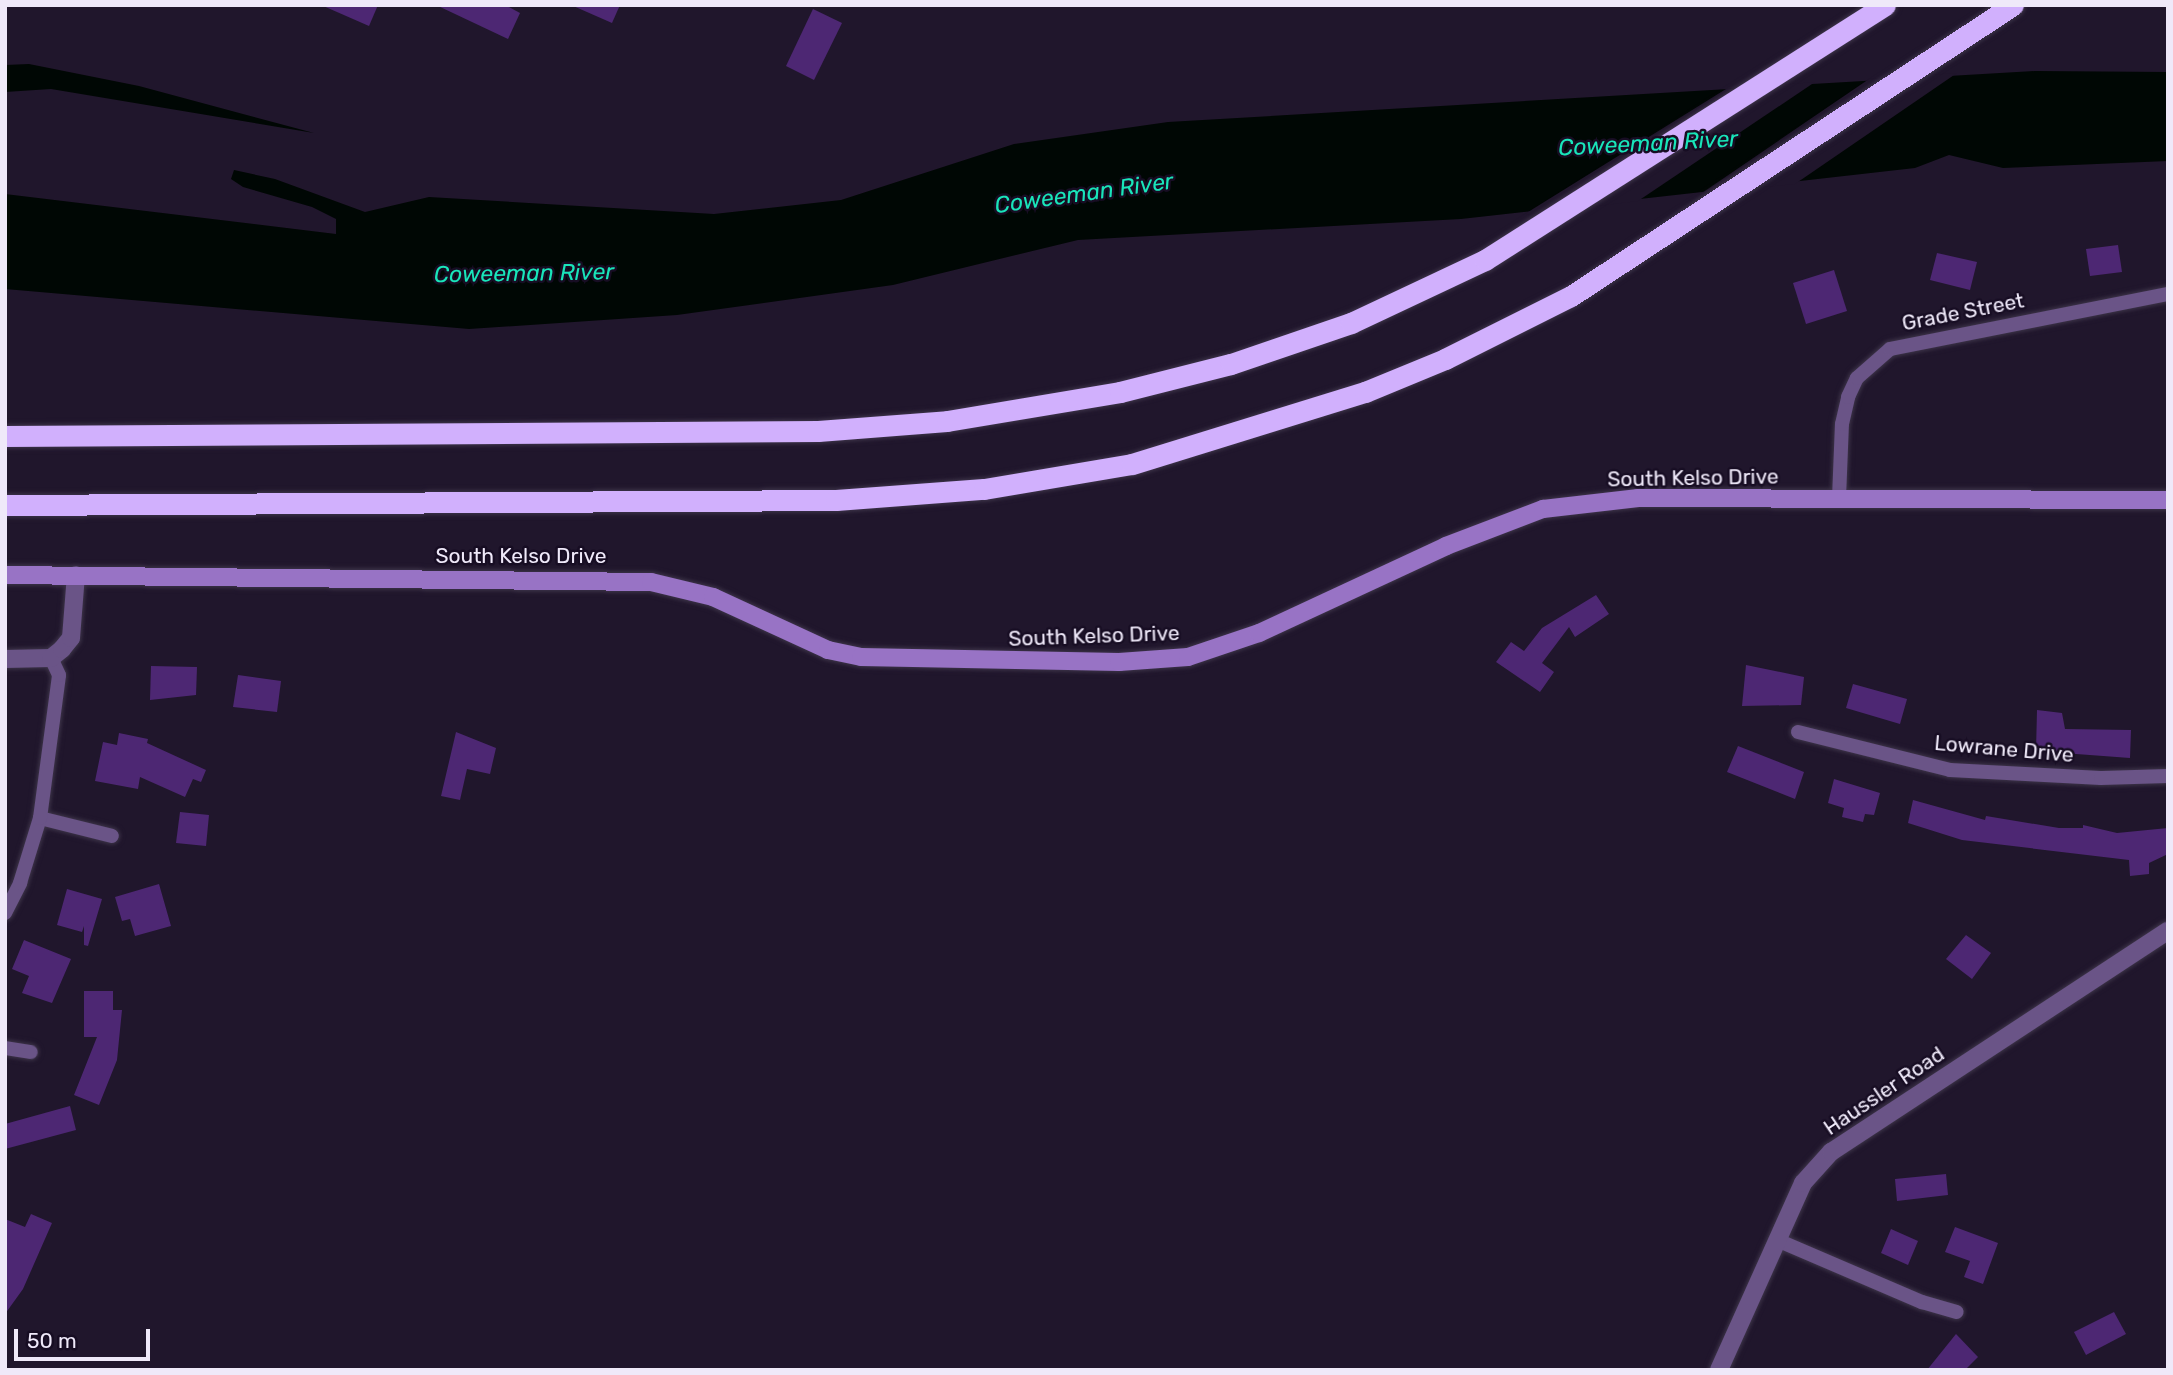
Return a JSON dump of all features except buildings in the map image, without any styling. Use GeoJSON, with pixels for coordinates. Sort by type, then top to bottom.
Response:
{"type":"FeatureCollection","features":[{"type":"Feature","properties":{"kind":"highway"},"geometry":{"type":"LineString","coordinates":[[5,436],[818,431],[947,421],[1120,392],[1231,364],[1351,323],[1485,260],[1885,5]]}},
{"type":"Feature","properties":{"kind":"highway"},"geometry":{"type":"LineString","coordinates":[[5,505],[836,500],[1056,479],[1195,446],[1365,392],[1446,359],[1571,296],[1645,251],[2013,5]]}},
{"type":"Feature","properties":{"kind":"main road","name":"South Kelso Drive"},"geometry":{"type":"LineString","coordinates":[[5,575],[651,582],[713,597],[828,650],[860,657],[1119,662],[1188,657],[1238,640],[1513,517],[1543,509],[1638,498],[2168,500]]}},
{"type":"Feature","properties":{"kind":"street","name":"Grade Street"},"geometry":{"type":"LineString","coordinates":[[1839,498],[1842,424],[1848,397],[1857,378],[1890,349],[2168,295]]}},
{"type":"Feature","properties":{"kind":"street"},"geometry":{"type":"LineString","coordinates":[[5,659],[51,658],[71,638],[76,575]]}},
{"type":"Feature","properties":{"kind":"street"},"geometry":{"type":"LineString","coordinates":[[5,913],[20,883],[40,818],[59,675],[51,658]]}},
{"type":"Feature","properties":{"kind":"street","name":"Lowrane Drive"},"geometry":{"type":"LineString","coordinates":[[1798,732],[1950,770],[2101,778],[2168,776]]}},
{"type":"Feature","properties":{"kind":"street"},"geometry":{"type":"LineString","coordinates":[[40,818],[111,836]]}},
{"type":"Feature","properties":{"kind":"street","name":"Haussler Road"},"geometry":{"type":"LineString","coordinates":[[1719,1370],[1804,1184],[1831,1152],[2168,931]]}},
{"type":"Feature","properties":{"kind":"street"},"geometry":{"type":"LineString","coordinates":[[5,1048],[31,1052]]}},
{"type":"Feature","properties":{"kind":"street"},"geometry":{"type":"LineString","coordinates":[[1777,1240],[1922,1302],[1957,1311]]}},
{"type":"Feature","properties":{"kind":"water"},"geometry":{"type":"Polygon","coordinates":[[[29,64],[139,86],[314,133],[51,89],[5,92],[5,65],[29,64]]]}},
{"type":"Feature","properties":{"kind":"water","name":"Coweeman River"},"geometry":{"type":"Polygon","coordinates":[[[2035,71],[2168,72],[2168,161],[2003,168],[1949,155],[1915,168],[1461,219],[1078,240],[893,285],[677,315],[469,329],[5,289],[5,194],[336,234],[336,219],[312,207],[243,187],[231,179],[234,170],[275,179],[365,212],[429,197],[714,214],[841,200],[1014,144],[1168,122],[2035,71]]]}},
{"type":"Feature","properties":{"kind":"pier"},"geometry":{"type":"Polygon","coordinates":[[[1957,73],[1795,184],[1702,193],[1869,79],[1957,73]]]}},
{"type":"Feature","properties":{"kind":"pier"},"geometry":{"type":"Polygon","coordinates":[[[1815,82],[1638,201],[1523,215],[1726,89],[1815,82]]]}}]}
